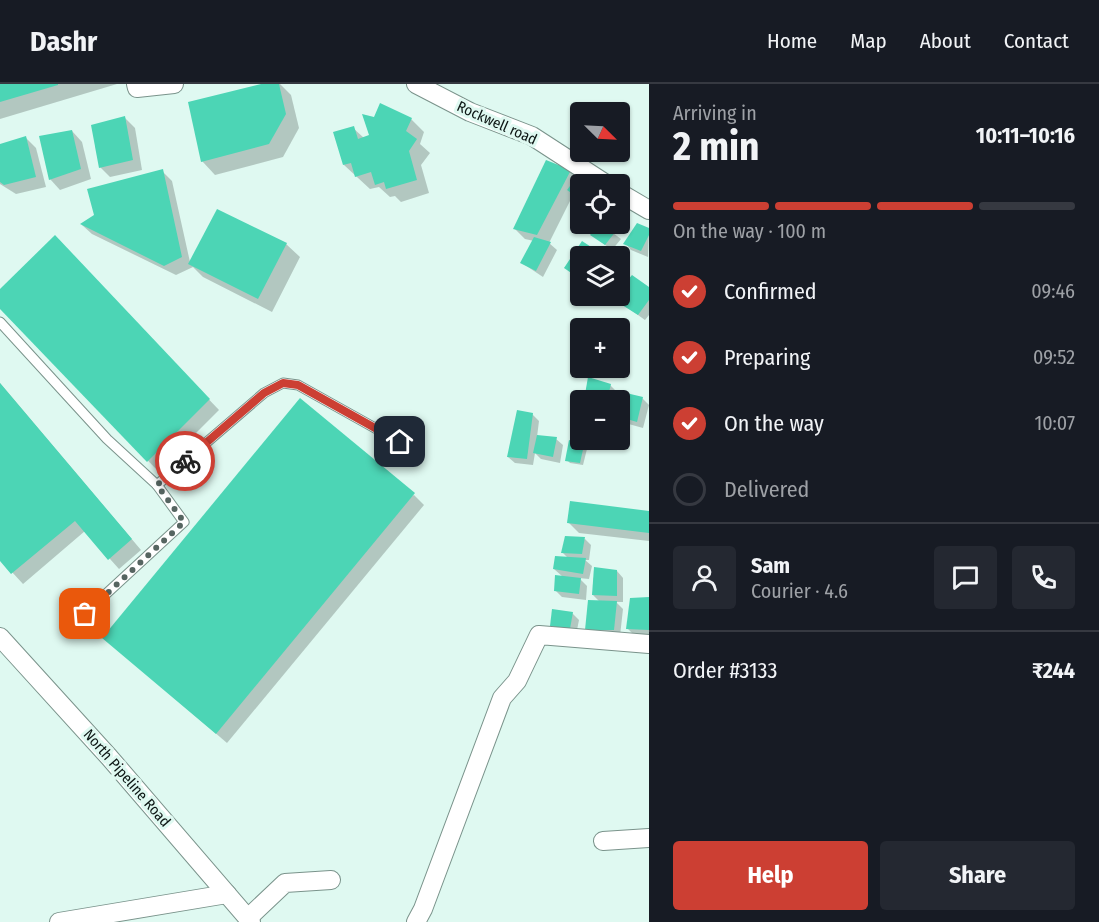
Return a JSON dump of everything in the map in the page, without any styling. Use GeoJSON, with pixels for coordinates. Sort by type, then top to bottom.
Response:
{"type":"FeatureCollection","features":[{"type":"Feature","properties":{"kind":"street"},"geometry":{"type":"LineString","coordinates":[[136,84],[136,87],[174,84]]}},
{"type":"Feature","properties":{"kind":"street","name":"Rockwell road"},"geometry":{"type":"LineString","coordinates":[[416,84],[470,112],[532,136],[591,174]]}},
{"type":"Feature","properties":{"kind":"street"},"geometry":{"type":"LineString","coordinates":[[630,199],[649,210]]}},
{"type":"Feature","properties":{"kind":"street"},"geometry":{"type":"LineString","coordinates":[[416,922],[502,698],[517,681],[539,635],[649,644]]}},
{"type":"Feature","properties":{"kind":"street","name":"North Pipeline Road"},"geometry":{"type":"LineString","coordinates":[[0,638],[109,757],[249,920]]}},
{"type":"Feature","properties":{"kind":"street"},"geometry":{"type":"LineString","coordinates":[[603,841],[649,838]]}},
{"type":"Feature","properties":{"kind":"street"},"geometry":{"type":"LineString","coordinates":[[249,920],[285,884],[331,880]]}},
{"type":"Feature","properties":{"kind":"street"},"geometry":{"type":"LineString","coordinates":[[59,922],[227,894]]}},
{"type":"Feature","properties":{"kind":"lane"},"geometry":{"type":"LineString","coordinates":[[0,322],[107,440],[157,485],[184,522],[68,629]]}},
{"type":"Feature","properties":{"kind":"lane"},"geometry":{"type":"LineString","coordinates":[[157,485],[264,393],[283,383],[298,385],[400,442]]}},
{"type":"Feature","properties":{"kind":"building"},"geometry":{"type":"Polygon","coordinates":[[[0,84],[58,84],[58,85],[0,102],[0,84]]]}},
{"type":"Feature","properties":{"kind":"building"},"geometry":{"type":"Polygon","coordinates":[[[261,84],[279,84],[286,114],[269,144],[201,162],[188,102],[261,84]]]}},
{"type":"Feature","properties":{"kind":"building"},"geometry":{"type":"Polygon","coordinates":[[[380,103],[412,118],[406,131],[417,139],[409,151],[417,180],[386,189],[384,182],[375,185],[371,172],[355,177],[351,163],[343,165],[333,132],[354,126],[358,139],[369,135],[362,114],[374,117],[380,103]]]}},
{"type":"Feature","properties":{"kind":"building"},"geometry":{"type":"Polygon","coordinates":[[[125,116],[133,160],[99,168],[91,125],[125,116]]]}},
{"type":"Feature","properties":{"kind":"building"},"geometry":{"type":"Polygon","coordinates":[[[72,130],[81,169],[49,180],[39,136],[72,130]]]}},
{"type":"Feature","properties":{"kind":"building"},"geometry":{"type":"Polygon","coordinates":[[[26,136],[36,177],[4,185],[0,182],[0,144],[26,136]]]}},
{"type":"Feature","properties":{"kind":"building"},"geometry":{"type":"Polygon","coordinates":[[[546,160],[571,170],[537,235],[513,229],[546,160]]]}},
{"type":"Feature","properties":{"kind":"building"},"geometry":{"type":"Polygon","coordinates":[[[163,169],[182,257],[164,266],[80,224],[94,215],[87,189],[163,169]]]}},
{"type":"Feature","properties":{"kind":"building"},"geometry":{"type":"Polygon","coordinates":[[[217,209],[287,243],[258,299],[188,264],[217,209]]]}},
{"type":"Feature","properties":{"kind":"building"},"geometry":{"type":"Polygon","coordinates":[[[637,223],[649,228],[649,235],[641,251],[623,244],[637,223]]]}},
{"type":"Feature","properties":{"kind":"building"},"geometry":{"type":"Polygon","coordinates":[[[591,234],[614,234],[605,245],[591,234]]]}},
{"type":"Feature","properties":{"kind":"building"},"geometry":{"type":"Polygon","coordinates":[[[55,235],[210,399],[147,462],[0,309],[0,289],[55,235]]]}},
{"type":"Feature","properties":{"kind":"building"},"geometry":{"type":"Polygon","coordinates":[[[534,237],[551,242],[536,271],[520,263],[534,237]]]}},
{"type":"Feature","properties":{"kind":"building"},"geometry":{"type":"Polygon","coordinates":[[[582,241],[590,246],[579,246],[582,241]]]}},
{"type":"Feature","properties":{"kind":"building"},"geometry":{"type":"Polygon","coordinates":[[[570,259],[570,272],[564,268],[570,259]]]}},
{"type":"Feature","properties":{"kind":"building"},"geometry":{"type":"Polygon","coordinates":[[[632,275],[649,287],[649,300],[638,315],[624,306],[630,306],[630,277],[632,275]]]}},
{"type":"Feature","properties":{"kind":"building"},"geometry":{"type":"Polygon","coordinates":[[[588,378],[611,384],[610,390],[586,390],[588,378]]]}},
{"type":"Feature","properties":{"kind":"building"},"geometry":{"type":"Polygon","coordinates":[[[0,383],[132,539],[108,560],[75,521],[11,574],[0,561],[0,383]]]}},
{"type":"Feature","properties":{"kind":"building"},"geometry":{"type":"Polygon","coordinates":[[[630,394],[643,397],[637,422],[630,420],[630,394]]]}},
{"type":"Feature","properties":{"kind":"building"},"geometry":{"type":"Polygon","coordinates":[[[300,398],[415,493],[216,734],[102,638],[300,398]]]}},
{"type":"Feature","properties":{"kind":"building"},"geometry":{"type":"Polygon","coordinates":[[[517,410],[533,413],[527,459],[507,457],[517,410]]]}},
{"type":"Feature","properties":{"kind":"building"},"geometry":{"type":"Polygon","coordinates":[[[537,435],[557,437],[553,457],[533,453],[537,435]]]}},
{"type":"Feature","properties":{"kind":"building"},"geometry":{"type":"Polygon","coordinates":[[[569,440],[570,450],[583,450],[580,463],[565,461],[569,440]]]}},
{"type":"Feature","properties":{"kind":"building"},"geometry":{"type":"Polygon","coordinates":[[[570,501],[649,511],[649,533],[567,523],[570,501]]]}},
{"type":"Feature","properties":{"kind":"building"},"geometry":{"type":"Polygon","coordinates":[[[565,536],[585,537],[582,554],[561,553],[565,536]]]}},
{"type":"Feature","properties":{"kind":"building"},"geometry":{"type":"Polygon","coordinates":[[[555,556],[586,558],[583,574],[553,569],[555,556]]]}},
{"type":"Feature","properties":{"kind":"building"},"geometry":{"type":"Polygon","coordinates":[[[594,567],[617,570],[617,596],[592,595],[594,567]]]}},
{"type":"Feature","properties":{"kind":"building"},"geometry":{"type":"Polygon","coordinates":[[[555,575],[581,578],[579,594],[554,591],[555,575]]]}},
{"type":"Feature","properties":{"kind":"building"},"geometry":{"type":"Polygon","coordinates":[[[649,597],[649,630],[626,629],[630,598],[649,597]]]}},
{"type":"Feature","properties":{"kind":"building"},"geometry":{"type":"Polygon","coordinates":[[[588,600],[617,601],[614,630],[585,630],[588,600]]]}},
{"type":"Feature","properties":{"kind":"building"},"geometry":{"type":"Polygon","coordinates":[[[552,609],[573,612],[570,629],[550,626],[552,609]]]}},
{"type":"Feature","properties":{"kind":"way so far"},"geometry":{"type":"LineString","coordinates":[[85,614],[184,522],[157,485],[185,461]]}},
{"type":"Feature","properties":{"kind":"route"},"geometry":{"type":"LineString","coordinates":[[185,461],[264,393],[283,383],[298,385],[400,442]]}}]}
